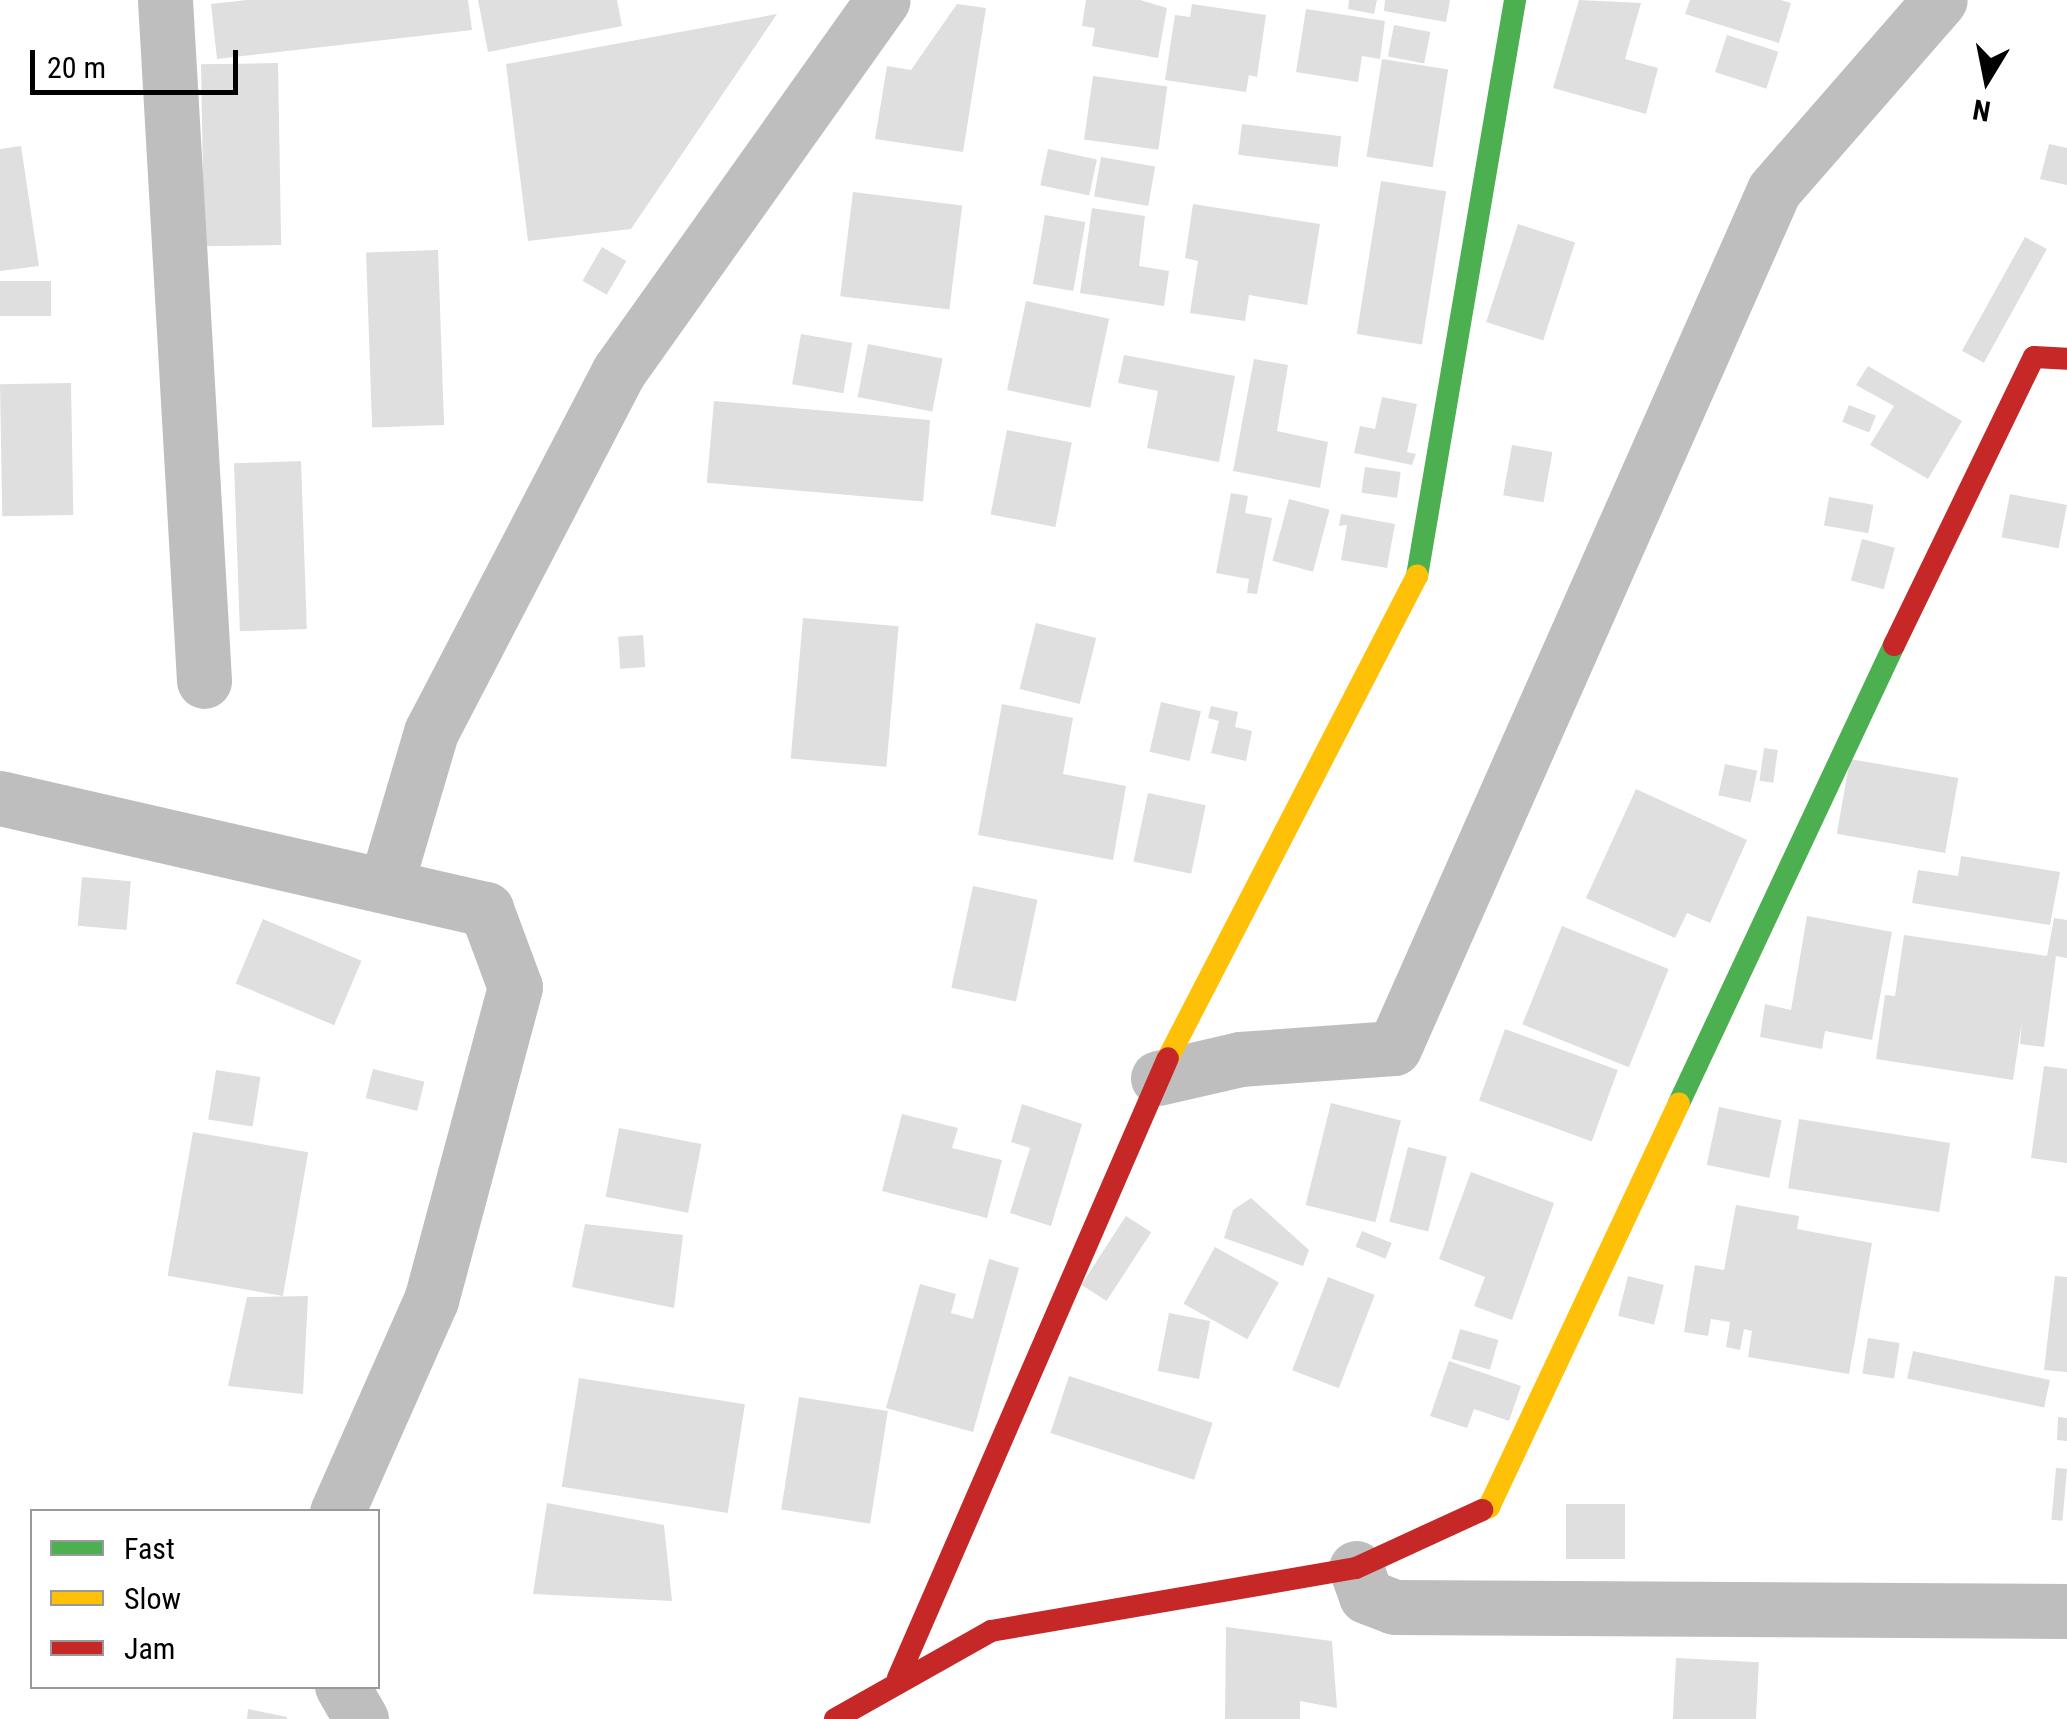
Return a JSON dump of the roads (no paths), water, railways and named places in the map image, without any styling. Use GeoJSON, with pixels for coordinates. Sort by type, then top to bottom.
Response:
{"type":"FeatureCollection","features":[{"type":"Feature","properties":{"kind":"street"},"geometry":{"type":"LineString","coordinates":[[165,0],[204,681]]}},
{"type":"Feature","properties":{"kind":"street"},"geometry":{"type":"LineString","coordinates":[[386,884],[431,732],[620,372],[883,0]]}},
{"type":"Feature","properties":{"kind":"street"},"geometry":{"type":"LineString","coordinates":[[898,1678],[1158,1078],[1415,587],[1515,0]]}},
{"type":"Feature","properties":{"kind":"street"},"geometry":{"type":"LineString","coordinates":[[1158,1078],[1240,1059],[1394,1048],[1774,190],[1940,0]]}},
{"type":"Feature","properties":{"kind":"street"},"geometry":{"type":"LineString","coordinates":[[836,1719],[898,1678],[991,1630],[1356,1568],[1489,1507],[1985,452],[2034,357],[2067,359]]}},
{"type":"Feature","properties":{"kind":"street"},"geometry":{"type":"LineString","coordinates":[[0,798],[486,909],[516,987],[430,1300],[338,1509]]}},
{"type":"Feature","properties":{"kind":"street"},"geometry":{"type":"LineString","coordinates":[[1356,1568],[1366,1596],[1394,1608],[2067,1611]]}},
{"type":"Feature","properties":{"kind":"street"},"geometry":{"type":"LineString","coordinates":[[344,1689],[361,1719]]}}]}
